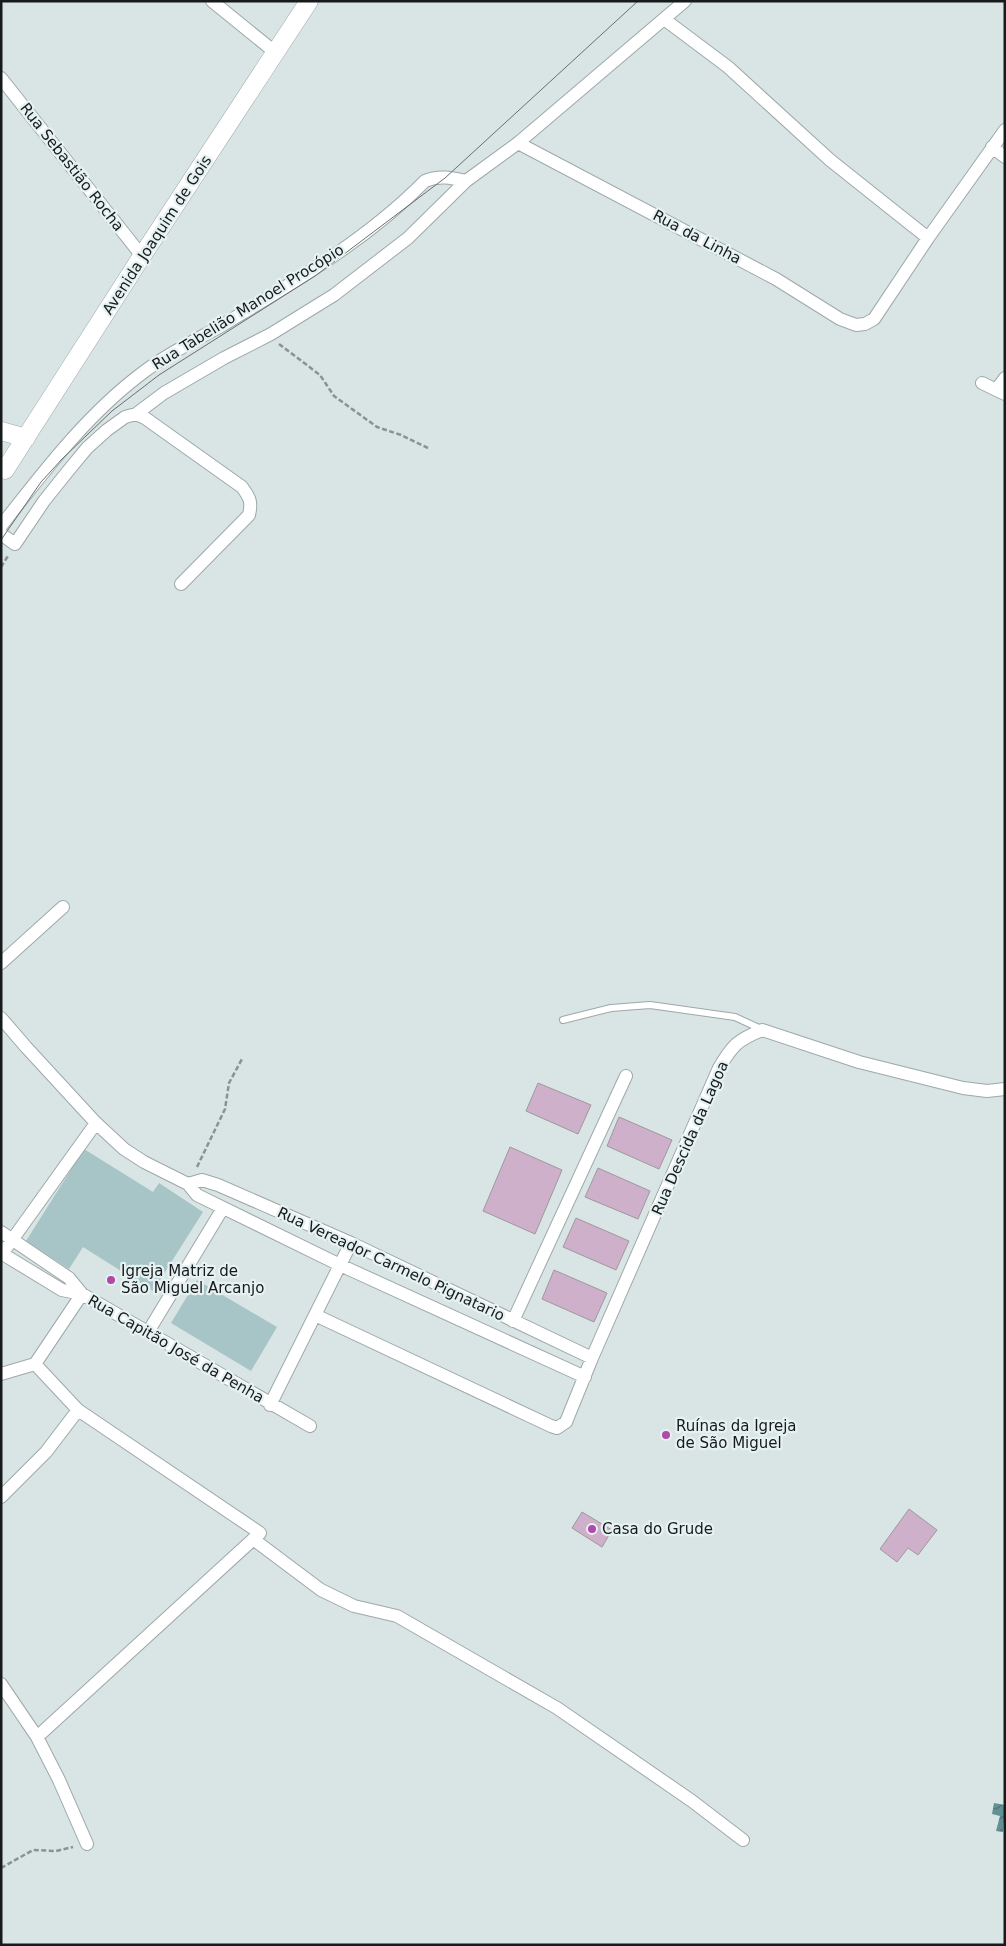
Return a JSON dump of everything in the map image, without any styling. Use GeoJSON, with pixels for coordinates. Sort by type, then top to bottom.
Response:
{"type":"FeatureCollection","features":[{"type":"Feature","properties":{"kind":"main road","name":"Avenida Joaquim de Gois"},"geometry":{"type":"LineString","coordinates":[[3,471],[309,1]]}},
{"type":"Feature","properties":{"kind":"main road"},"geometry":{"type":"LineString","coordinates":[[1,431],[26,438]]}},
{"type":"Feature","properties":{"kind":"street"},"geometry":{"type":"LineString","coordinates":[[212,1],[276,53]]}},
{"type":"Feature","properties":{"kind":"street"},"geometry":{"type":"LineString","coordinates":[[1,534],[15,544],[44,501],[87,448],[125,417],[136,414],[164,393],[224,358],[268,336],[334,294],[408,238],[466,181],[518,143],[685,1]]}},
{"type":"Feature","properties":{"kind":"street"},"geometry":{"type":"LineString","coordinates":[[664,19],[728,67],[823,153],[928,238],[1005,130]]}},
{"type":"Feature","properties":{"kind":"street","name":"Rua Sebastião Rocha"},"geometry":{"type":"LineString","coordinates":[[1,78],[142,256]]}},
{"type":"Feature","properties":{"kind":"street","name":"Rua da Linha"},"geometry":{"type":"LineString","coordinates":[[518,143],[776,279],[840,319],[856,325],[865,324],[874,319],[928,238]]}},
{"type":"Feature","properties":{"kind":"street"},"geometry":{"type":"LineString","coordinates":[[992,147],[1005,158]]}},
{"type":"Feature","properties":{"kind":"street","name":"Rua Tabelião Manoel Procópio"},"geometry":{"type":"LineString","coordinates":[[1,526],[47,467],[72,440],[107,404],[146,370],[298,280],[354,241],[425,181],[432,178],[466,181]]}},
{"type":"Feature","properties":{"kind":"street"},"geometry":{"type":"LineString","coordinates":[[982,383],[1000,392],[1005,378]]}},
{"type":"Feature","properties":{"kind":"street"},"geometry":{"type":"LineString","coordinates":[[136,414],[145,418],[242,487],[251,498],[252,505],[249,515],[181,584]]}},
{"type":"Feature","properties":{"kind":"street"},"geometry":{"type":"LineString","coordinates":[[1,963],[63,907]]}},
{"type":"Feature","properties":{"kind":"street","name":"Rua Vereador Carmelo Pignatario"},"geometry":{"type":"LineString","coordinates":[[1,1018],[96,1123],[130,1153],[188,1184],[197,1195],[340,1265],[585,1377]]}},
{"type":"Feature","properties":{"kind":"street"},"geometry":{"type":"LineString","coordinates":[[762,1030],[859,1062],[963,1088],[987,1091],[1005,1089]]}},
{"type":"Feature","properties":{"kind":"street","name":"Rua Descida da Lagoa"},"geometry":{"type":"LineString","coordinates":[[314,1315],[557,1428],[566,1422],[592,1358],[719,1068],[731,1047],[746,1036],[762,1030]]}},
{"type":"Feature","properties":{"kind":"street"},"geometry":{"type":"LineString","coordinates":[[513,1321],[626,1076]]}},
{"type":"Feature","properties":{"kind":"street"},"geometry":{"type":"LineString","coordinates":[[2,1253],[96,1123]]}},
{"type":"Feature","properties":{"kind":"street","name":"Rua Vereador Carmelo Pignatario"},"geometry":{"type":"LineString","coordinates":[[188,1184],[202,1180],[218,1185],[351,1243],[592,1358]]}},
{"type":"Feature","properties":{"kind":"street"},"geometry":{"type":"LineString","coordinates":[[148,1332],[223,1208]]}},
{"type":"Feature","properties":{"kind":"street","name":"Rua Capitão José da Penha"},"geometry":{"type":"LineString","coordinates":[[1,1232],[69,1278],[82,1294]]}},
{"type":"Feature","properties":{"kind":"street"},"geometry":{"type":"LineString","coordinates":[[270,1405],[351,1243]]}},
{"type":"Feature","properties":{"kind":"street","name":"Rua Capitão José da Penha"},"geometry":{"type":"LineString","coordinates":[[2,1253],[62,1290],[82,1294],[270,1405],[310,1426]]}},
{"type":"Feature","properties":{"kind":"street"},"geometry":{"type":"LineString","coordinates":[[1,1374],[35,1364],[82,1294]]}},
{"type":"Feature","properties":{"kind":"street"},"geometry":{"type":"LineString","coordinates":[[35,1364],[78,1410],[260,1533],[37,1737]]}},
{"type":"Feature","properties":{"kind":"street"},"geometry":{"type":"LineString","coordinates":[[1,1497],[46,1452],[78,1410]]}},
{"type":"Feature","properties":{"kind":"street"},"geometry":{"type":"LineString","coordinates":[[253,1539],[321,1590],[354,1606],[397,1616],[557,1708],[692,1801],[744,1840]]}},
{"type":"Feature","properties":{"kind":"street"},"geometry":{"type":"LineString","coordinates":[[1,1684],[37,1737],[87,1844]]}},
{"type":"Feature","properties":{"kind":"lane"},"geometry":{"type":"LineString","coordinates":[[563,1020],[611,1008],[650,1004],[735,1017],[762,1030]]}},
{"type":"Feature","properties":{"kind":"path"},"geometry":{"type":"LineString","coordinates":[[268,336],[320,375],[334,396],[377,427],[402,435],[428,448]]}},
{"type":"Feature","properties":{"kind":"path"},"geometry":{"type":"LineString","coordinates":[[188,1184],[204,1155],[225,1109],[229,1083],[242,1059]]}},
{"type":"Feature","properties":{"kind":"path"},"geometry":{"type":"LineString","coordinates":[[1,1868],[33,1850],[56,1852],[87,1844]]}},
{"type":"Feature","properties":{"kind":"shaded area"},"geometry":{"type":"Polygon","coordinates":[[[84,1149],[153,1192],[159,1183],[203,1212],[153,1291],[83,1247],[69,1269],[26,1241],[84,1149]]]}},
{"type":"Feature","properties":{"kind":"shaded area"},"geometry":{"type":"Polygon","coordinates":[[[197,1280],[277,1327],[251,1371],[171,1323],[197,1280]]]}},
{"type":"Feature","properties":{"kind":"water"},"geometry":{"type":"Polygon","coordinates":[[[994,1803],[1005,1805],[1003,1832],[996,1831],[1000,1816],[992,1814],[994,1803]]]}},
{"type":"Feature","properties":{"kind":"building"},"geometry":{"type":"Polygon","coordinates":[[[538,1083],[591,1105],[578,1134],[526,1111],[538,1083]]]}},
{"type":"Feature","properties":{"kind":"building"},"geometry":{"type":"Polygon","coordinates":[[[619,1117],[672,1140],[659,1169],[607,1146],[619,1117]]]}},
{"type":"Feature","properties":{"kind":"building"},"geometry":{"type":"Polygon","coordinates":[[[510,1147],[562,1170],[535,1234],[483,1211],[510,1147]]]}},
{"type":"Feature","properties":{"kind":"building"},"geometry":{"type":"Polygon","coordinates":[[[598,1168],[650,1191],[638,1219],[585,1197],[598,1168]]]}},
{"type":"Feature","properties":{"kind":"building"},"geometry":{"type":"Polygon","coordinates":[[[576,1218],[629,1241],[616,1270],[563,1247],[576,1218]]]}},
{"type":"Feature","properties":{"kind":"building"},"geometry":{"type":"Polygon","coordinates":[[[554,1270],[607,1293],[594,1322],[542,1299],[554,1270]]]}},
{"type":"Feature","properties":{"kind":"building"},"geometry":{"type":"Polygon","coordinates":[[[909,1509],[937,1530],[918,1555],[908,1548],[897,1562],[880,1549],[909,1509]]]}},
{"type":"Feature","properties":{"kind":"building","name":"Casa do Grude"},"geometry":{"type":"Polygon","coordinates":[[[582,1512],[612,1530],[602,1547],[572,1528],[582,1512]]]}},
{"type":"Feature","properties":{"kind":"tram line"},"geometry":{"type":"LineString","coordinates":[[1,540],[41,482],[112,411],[159,375],[315,276],[445,178],[638,1]]}},
{"type":"Feature","properties":{"kind":"place","name":"Igreja Matriz de São Miguel Arcanjo"},"geometry":{"type":"Point","coordinates":[111,1280]}},
{"type":"Feature","properties":{"kind":"place","name":"Ruínas da Igreja de São Miguel"},"geometry":{"type":"Point","coordinates":[666,1435]}},
{"type":"Feature","properties":{"kind":"place","name":"Casa do Grude"},"geometry":{"type":"Point","coordinates":[592,1529]}}]}
